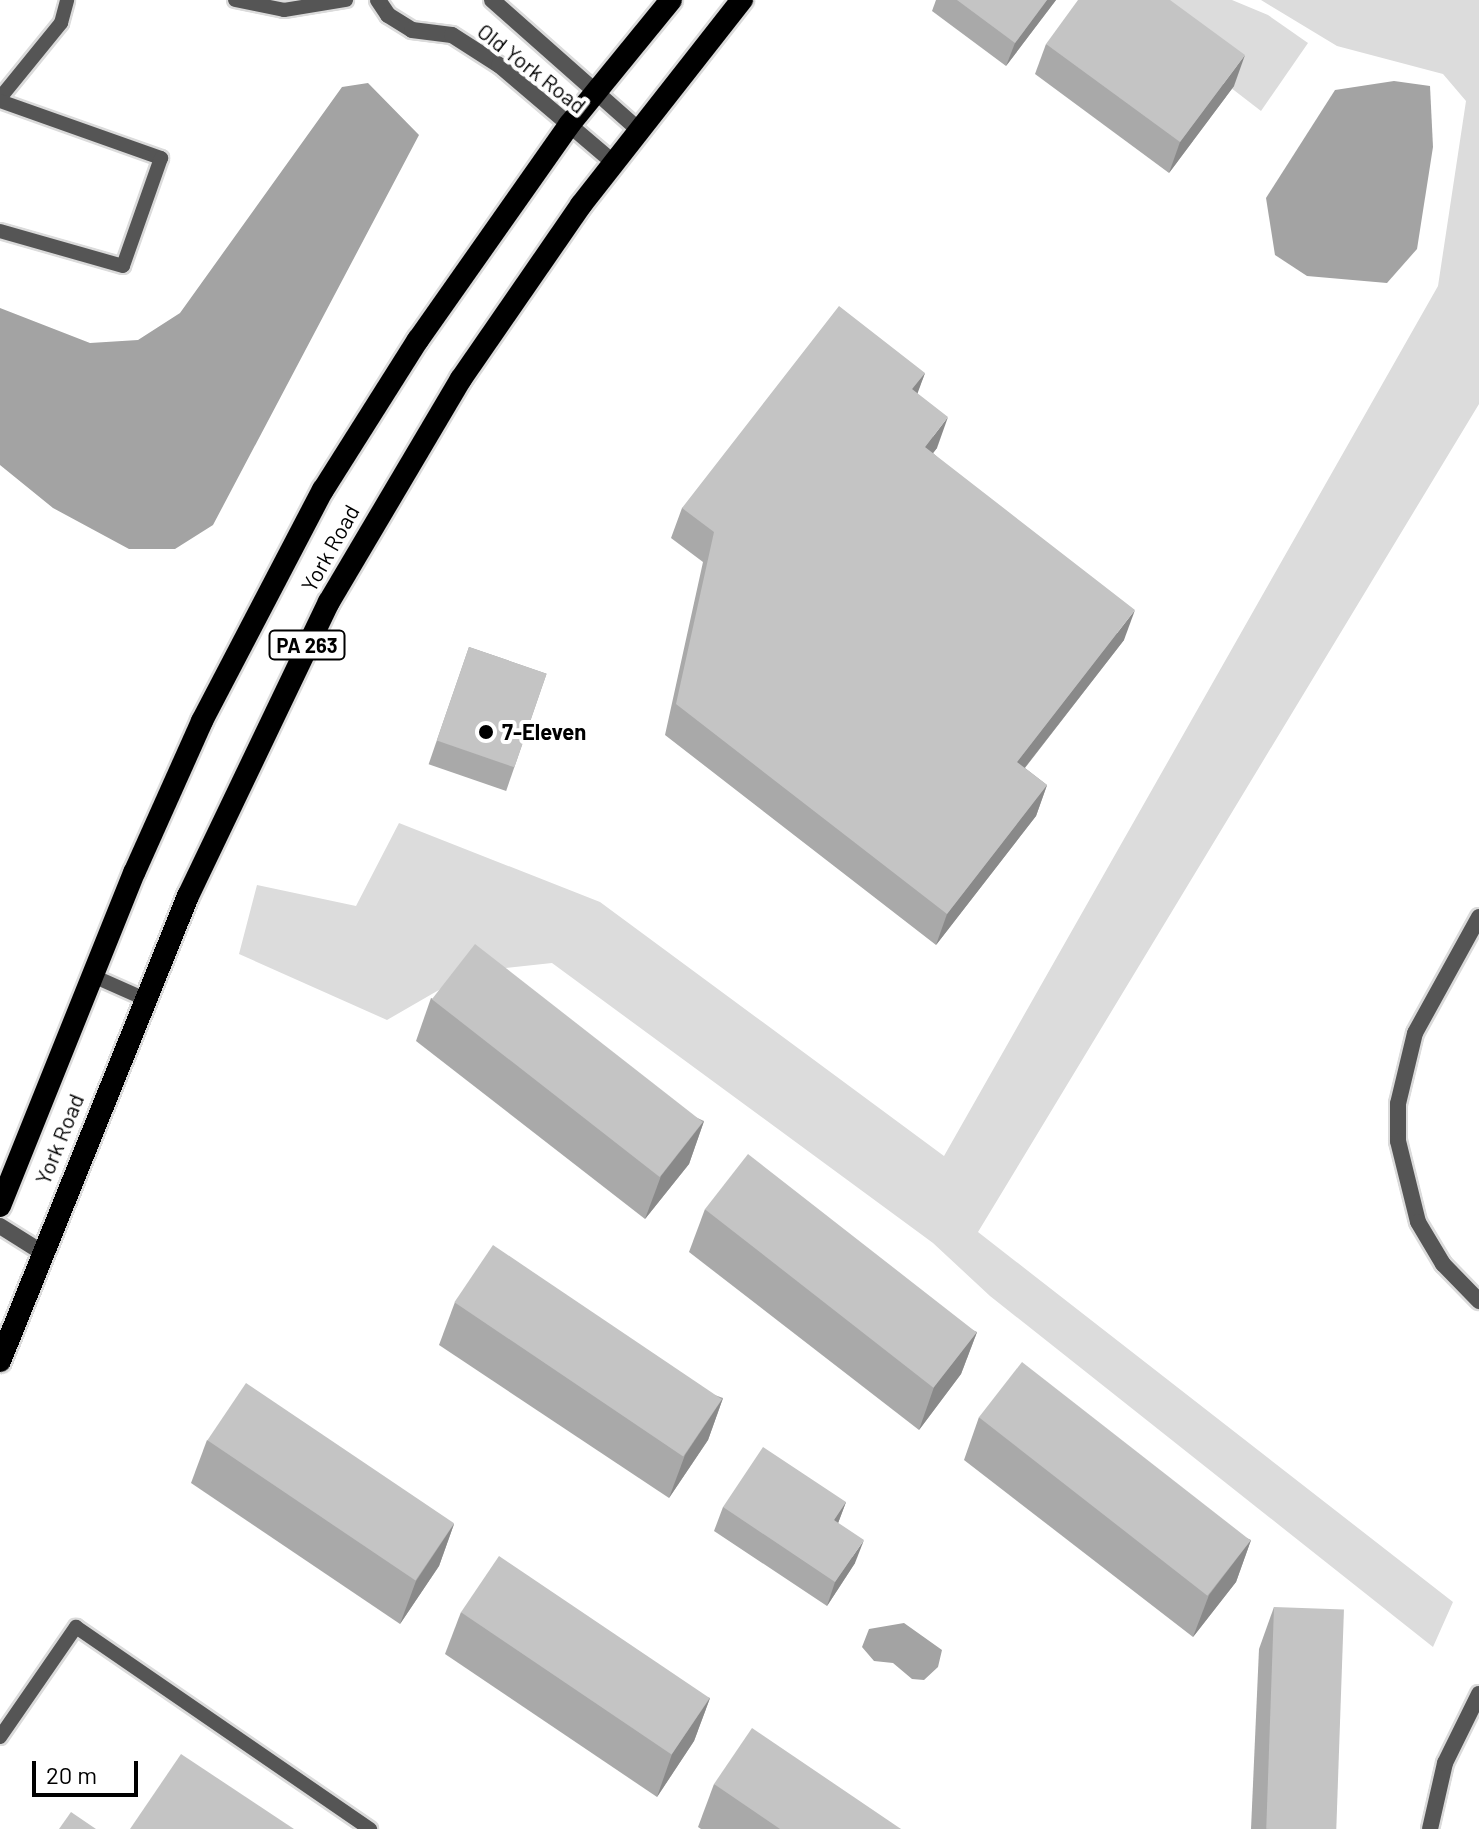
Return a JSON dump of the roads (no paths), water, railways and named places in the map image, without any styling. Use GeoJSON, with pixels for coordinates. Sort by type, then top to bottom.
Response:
{"type":"FeatureCollection","features":[{"type":"Feature","properties":{"kind":"highway","name":"York Road"},"geometry":{"type":"LineString","coordinates":[[0,1206],[93,976],[202,721],[323,490],[418,340],[569,125],[671,0]]}},
{"type":"Feature","properties":{"kind":"highway","name":"York Road"},"geometry":{"type":"LineString","coordinates":[[0,1361],[145,999],[255,747],[343,576],[461,379],[613,162],[742,0]]}},
{"type":"Feature","properties":{"kind":"street","name":"Old York Road"},"geometry":{"type":"LineString","coordinates":[[378,0],[412,30],[452,35],[499,65],[613,162]]}},
{"type":"Feature","properties":{"kind":"street","name":"Old York Road"},"geometry":{"type":"LineString","coordinates":[[492,0],[638,129]]}},
{"type":"Feature","properties":{"kind":"street"},"geometry":{"type":"LineString","coordinates":[[1479,917],[1415,1033],[1400,1092],[1398,1141],[1418,1222],[1443,1264],[1479,1301]]}},
{"type":"Feature","properties":{"kind":"street"},"geometry":{"type":"LineString","coordinates":[[0,1226],[43,1253]]}},
{"type":"Feature","properties":{"kind":"street"},"geometry":{"type":"LineString","coordinates":[[1430,1829],[1445,1763],[1479,1694]]}},
{"type":"Feature","properties":{"kind":"lane"},"geometry":{"type":"LineString","coordinates":[[0,231],[123,266],[161,158],[0,99],[61,23],[67,0]]}},
{"type":"Feature","properties":{"kind":"lane"},"geometry":{"type":"LineString","coordinates":[[235,0],[284,10],[346,0]]}},
{"type":"Feature","properties":{"kind":"lane"},"geometry":{"type":"LineString","coordinates":[[93,976],[145,999]]}},
{"type":"Feature","properties":{"kind":"lane"},"geometry":{"type":"LineString","coordinates":[[0,1737],[76,1627],[370,1829]]}},
{"type":"Feature","properties":{"kind":"place","name":"7-Eleven"},"geometry":{"type":"Point","coordinates":[486,732]}}]}
